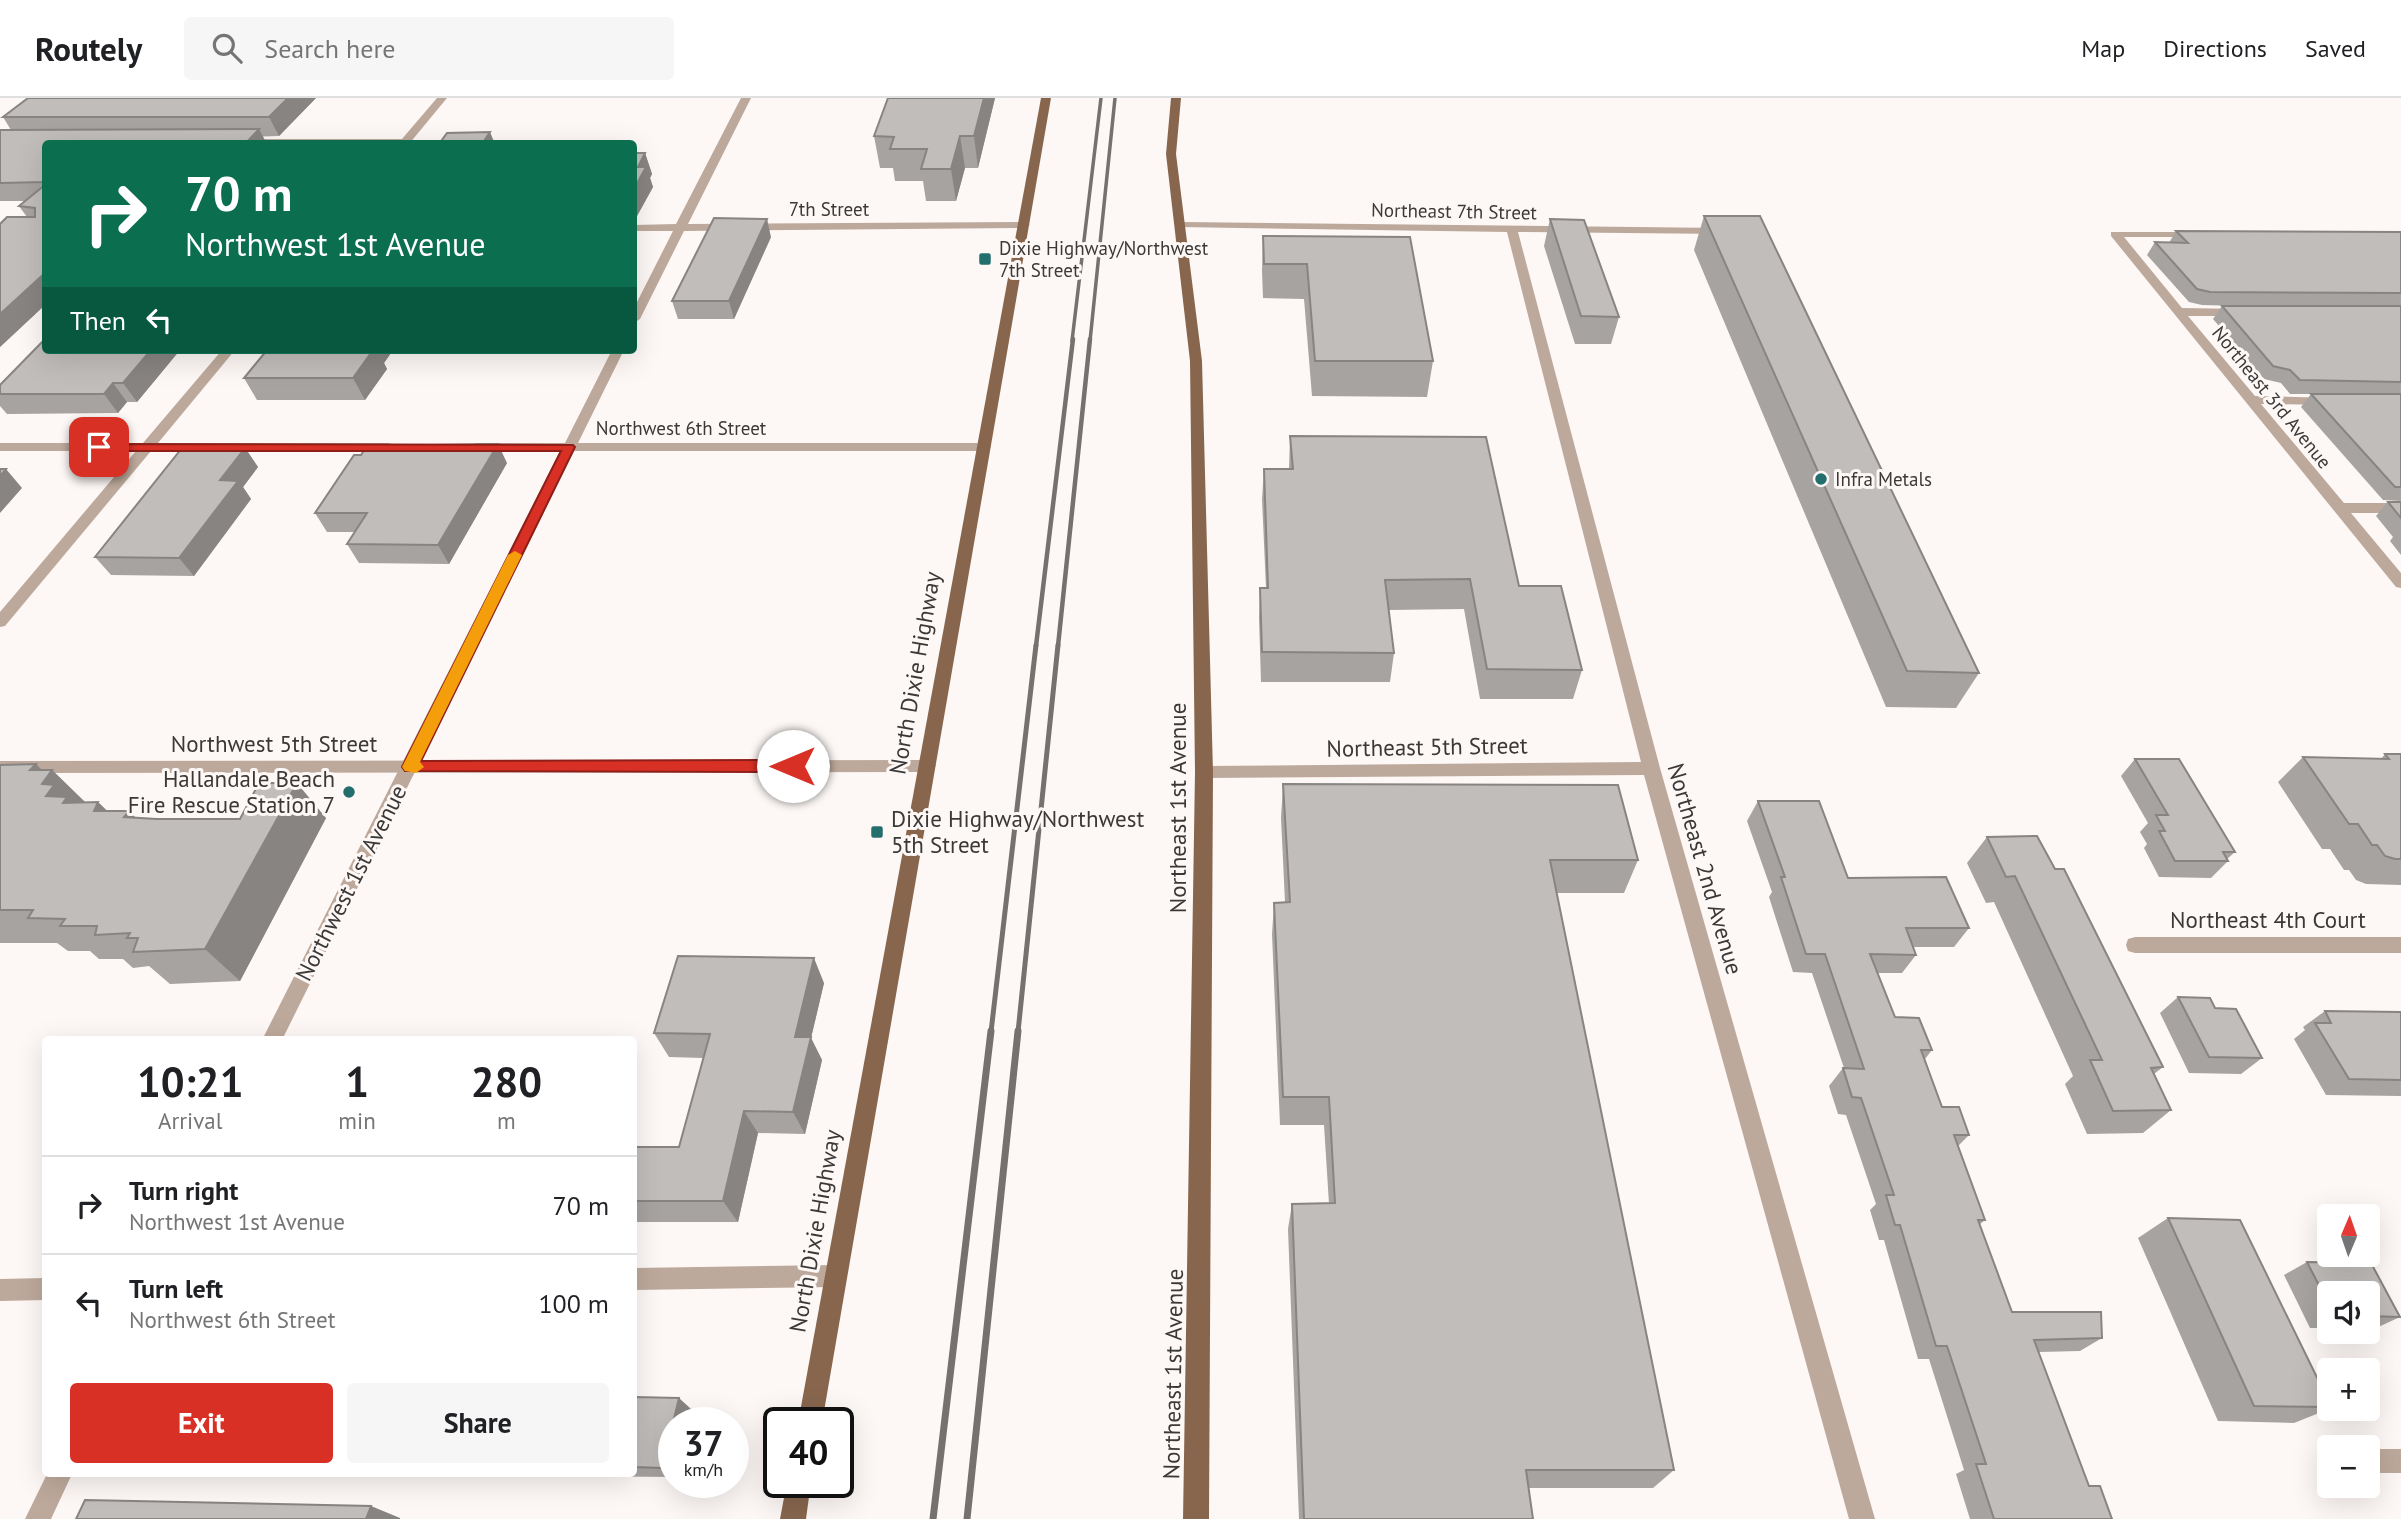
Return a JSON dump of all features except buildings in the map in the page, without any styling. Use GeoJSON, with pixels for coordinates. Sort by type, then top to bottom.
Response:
{"type":"FeatureCollection","features":[{"type":"Feature","properties":{"kind":"main road","name":"North Dixie Highway"},"geometry":{"type":"LineString","coordinates":[[813,1407],[1046,98]]}},
{"type":"Feature","properties":{"kind":"main road","name":"Northeast 1st Avenue"},"geometry":{"type":"LineString","coordinates":[[1176,98],[1171,154],[1196,361],[1204,772],[1196,1519]]}},
{"type":"Feature","properties":{"kind":"main road"},"geometry":{"type":"LineString","coordinates":[[793,1519],[796,1498]]}},
{"type":"Feature","properties":{"kind":"street"},"geometry":{"type":"LineString","coordinates":[[406,140],[442,98]]}},
{"type":"Feature","properties":{"kind":"street"},"geometry":{"type":"LineString","coordinates":[[637,313],[746,98]]}},
{"type":"Feature","properties":{"kind":"street","name":"7th Street"},"geometry":{"type":"LineString","coordinates":[[637,228],[1024,225]]}},
{"type":"Feature","properties":{"kind":"street","name":"Northeast 7th Street"},"geometry":{"type":"LineString","coordinates":[[1181,225],[1726,231]]}},
{"type":"Feature","properties":{"kind":"street","name":"Northeast 2nd Avenue"},"geometry":{"type":"LineString","coordinates":[[1512,229],[1651,768],[1862,1519]]}},
{"type":"Feature","properties":{"kind":"street","name":"Northeast 3rd Avenue"},"geometry":{"type":"LineString","coordinates":[[2206,234],[2115,234],[2401,583]]}},
{"type":"Feature","properties":{"kind":"street"},"geometry":{"type":"LineString","coordinates":[[2178,312],[2262,312]]}},
{"type":"Feature","properties":{"kind":"street"},"geometry":{"type":"LineString","coordinates":[[0,622],[226,354]]}},
{"type":"Feature","properties":{"kind":"street","name":"Northwest 1st Avenue"},"geometry":{"type":"LineString","coordinates":[[274,1036],[616,354]]}},
{"type":"Feature","properties":{"kind":"street"},"geometry":{"type":"LineString","coordinates":[[2249,400],[2346,401]]}},
{"type":"Feature","properties":{"kind":"street"},"geometry":{"type":"LineString","coordinates":[[0,447],[406,447]]}},
{"type":"Feature","properties":{"kind":"street","name":"Northwest 6th Street"},"geometry":{"type":"LineString","coordinates":[[460,447],[984,447]]}},
{"type":"Feature","properties":{"kind":"street"},"geometry":{"type":"LineString","coordinates":[[2340,508],[2401,508]]}},
{"type":"Feature","properties":{"kind":"street","name":"Northwest 5th Street"},"geometry":{"type":"LineString","coordinates":[[0,767],[927,766]]}},
{"type":"Feature","properties":{"kind":"street","name":"Northeast 5th Street"},"geometry":{"type":"LineString","coordinates":[[1204,772],[1651,768]]}},
{"type":"Feature","properties":{"kind":"street","name":"Northeast 4th Court"},"geometry":{"type":"LineString","coordinates":[[2135,945],[2401,945]]}},
{"type":"Feature","properties":{"kind":"street"},"geometry":{"type":"LineString","coordinates":[[637,1279],[836,1276]]}},
{"type":"Feature","properties":{"kind":"street"},"geometry":{"type":"LineString","coordinates":[[0,1290],[42,1289]]}},
{"type":"Feature","properties":{"kind":"street"},"geometry":{"type":"LineString","coordinates":[[2380,1461],[2401,1461]]}},
{"type":"Feature","properties":{"kind":"street"},"geometry":{"type":"LineString","coordinates":[[38,1519],[59,1477]]}},
{"type":"Feature","properties":{"kind":"railway"},"geometry":{"type":"LineString","coordinates":[[1072,341],[1101,98]]}},
{"type":"Feature","properties":{"kind":"railway"},"geometry":{"type":"LineString","coordinates":[[1090,341],[1115,98]]}},
{"type":"Feature","properties":{"kind":"railway"},"geometry":{"type":"LineString","coordinates":[[1036,646],[1073,339]]}},
{"type":"Feature","properties":{"kind":"railway"},"geometry":{"type":"LineString","coordinates":[[1058,646],[1090,339]]}},
{"type":"Feature","properties":{"kind":"railway"},"geometry":{"type":"LineString","coordinates":[[991,1032],[1036,645]]}},
{"type":"Feature","properties":{"kind":"railway"},"geometry":{"type":"LineString","coordinates":[[1018,1032],[1058,645]]}},
{"type":"Feature","properties":{"kind":"railway"},"geometry":{"type":"LineString","coordinates":[[933,1519],[991,1031]]}},
{"type":"Feature","properties":{"kind":"railway"},"geometry":{"type":"LineString","coordinates":[[967,1519],[1018,1031]]}},
{"type":"Feature","properties":{"kind":"slow traffic"},"geometry":{"type":"LineString","coordinates":[[416,767],[410,767],[515,555]]}},
{"type":"Feature","properties":{"kind":"place","name":"Dixie Highway/Northwest 7th Street"},"geometry":{"type":"Point","coordinates":[985,259]}},
{"type":"Feature","properties":{"kind":"place","name":"Infra Metals"},"geometry":{"type":"Point","coordinates":[1821,479]}},
{"type":"Feature","properties":{"kind":"place","name":"Hallandale Beach Fire Rescue Station 7"},"geometry":{"type":"Point","coordinates":[349,792]}},
{"type":"Feature","properties":{"kind":"place","name":"Dixie Highway/Northwest 5th Street"},"geometry":{"type":"Point","coordinates":[877,832]}},
{"type":"Feature","properties":{"kind":"route"},"geometry":{"type":"LineString","coordinates":[[99,447],[569,447],[410,767],[793,766]]}}]}
